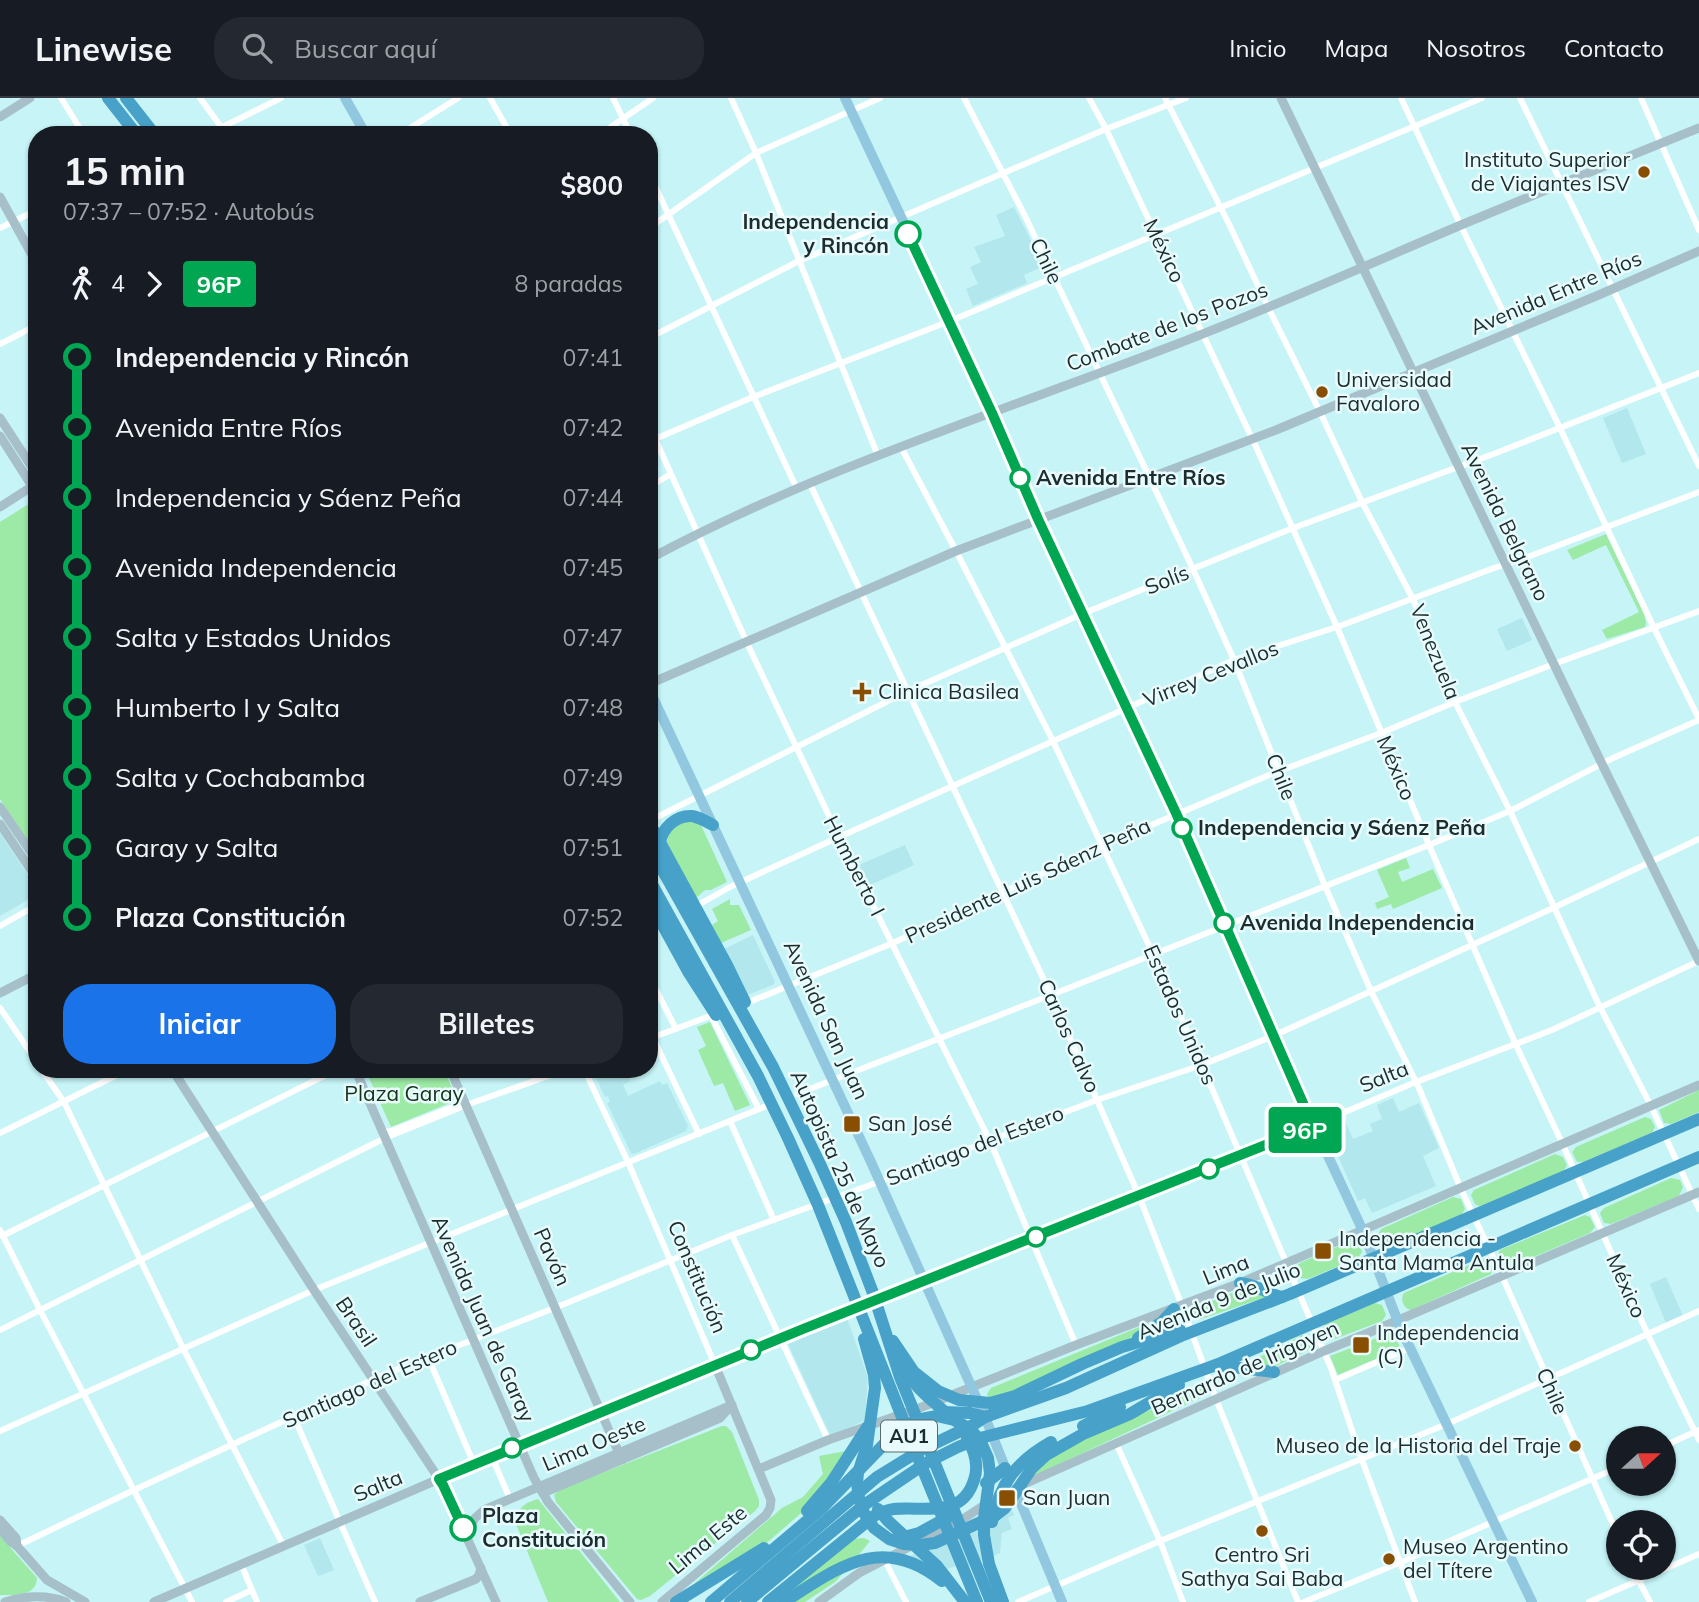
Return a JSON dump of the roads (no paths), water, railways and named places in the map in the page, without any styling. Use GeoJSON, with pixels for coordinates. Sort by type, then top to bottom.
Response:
{"type":"FeatureCollection","features":[{"type":"Feature","properties":{"kind":"highway"},"geometry":{"type":"LineString","coordinates":[[108,98],[130,126]]}},
{"type":"Feature","properties":{"kind":"highway"},"geometry":{"type":"LineString","coordinates":[[126,98],[148,126]]}},
{"type":"Feature","properties":{"kind":"highway"},"geometry":{"type":"LineString","coordinates":[[658,840],[666,827],[685,817],[697,817],[713,825]]}},
{"type":"Feature","properties":{"kind":"highway"},"geometry":{"type":"LineString","coordinates":[[658,848],[682,883],[738,986],[773,1067]]}},
{"type":"Feature","properties":{"kind":"highway","name":"Autopista 25 de Mayo"},"geometry":{"type":"LineString","coordinates":[[658,850],[773,1067],[837,1202],[878,1295],[900,1377],[991,1602]]}},
{"type":"Feature","properties":{"kind":"highway","name":"Autopista 25 de Mayo"},"geometry":{"type":"LineString","coordinates":[[658,895],[758,1076],[788,1138],[844,1268],[977,1602]]}},
{"type":"Feature","properties":{"kind":"highway"},"geometry":{"type":"LineString","coordinates":[[658,916],[689,973],[758,1076]]}},
{"type":"Feature","properties":{"kind":"highway","name":"Avenida 9 de Julio"},"geometry":{"type":"LineString","coordinates":[[985,1416],[1066,1388],[1191,1331],[1298,1291],[1699,1119]]}},
{"type":"Feature","properties":{"kind":"highway"},"geometry":{"type":"LineString","coordinates":[[730,1602],[771,1576],[902,1478],[946,1453],[981,1438],[1088,1411],[1210,1367],[1699,1157]]}},
{"type":"Feature","properties":{"kind":"highway"},"geometry":{"type":"LineString","coordinates":[[844,1268],[875,1381],[866,1449],[858,1474],[860,1503],[869,1521],[882,1535],[896,1543],[929,1544],[996,1516],[1005,1508],[1031,1468],[1046,1455],[1083,1434],[1130,1414],[1210,1367],[1274,1372]]}},
{"type":"Feature","properties":{"kind":"highway"},"geometry":{"type":"LineString","coordinates":[[1240,1283],[1254,1285],[1272,1295],[1282,1297]]}},
{"type":"Feature","properties":{"kind":"highway"},"geometry":{"type":"LineString","coordinates":[[768,1602],[874,1516],[892,1510],[936,1510],[957,1503],[972,1485],[976,1467],[973,1451],[963,1433],[946,1412],[923,1394],[902,1363],[878,1295]]}},
{"type":"Feature","properties":{"kind":"highway"},"geometry":{"type":"LineString","coordinates":[[1122,1348],[1178,1308]]}},
{"type":"Feature","properties":{"kind":"highway"},"geometry":{"type":"LineString","coordinates":[[893,1341],[914,1372],[938,1391],[950,1397],[981,1403],[998,1402],[1015,1396],[1122,1348],[1173,1331],[1191,1331]]}},
{"type":"Feature","properties":{"kind":"highway"},"geometry":{"type":"LineString","coordinates":[[1003,1602],[995,1565],[991,1524],[999,1495],[1008,1479],[1031,1455],[1048,1444],[1160,1386]]}},
{"type":"Feature","properties":{"kind":"highway"},"geometry":{"type":"LineString","coordinates":[[922,1407],[939,1411]]}},
{"type":"Feature","properties":{"kind":"highway"},"geometry":{"type":"LineString","coordinates":[[965,1602],[937,1566],[887,1520],[876,1504],[869,1471],[873,1455],[884,1438],[913,1416],[927,1411],[939,1411],[985,1416]]}},
{"type":"Feature","properties":{"kind":"highway"},"geometry":{"type":"LineString","coordinates":[[747,1602],[848,1501],[877,1478],[921,1450],[973,1425],[985,1416]]}},
{"type":"Feature","properties":{"kind":"highway"},"geometry":{"type":"LineString","coordinates":[[712,1602],[902,1427],[912,1421],[942,1417],[959,1422],[970,1429],[977,1436],[988,1458],[984,1535],[989,1564],[1003,1602]]}},
{"type":"Feature","properties":{"kind":"highway"},"geometry":{"type":"LineString","coordinates":[[705,1602],[814,1510],[870,1422]]}},
{"type":"Feature","properties":{"kind":"highway"},"geometry":{"type":"LineString","coordinates":[[870,1422],[851,1469],[849,1492],[858,1521],[878,1538],[912,1535],[959,1512],[986,1483],[1005,1468]]}},
{"type":"Feature","properties":{"kind":"highway"},"geometry":{"type":"LineString","coordinates":[[676,1602],[776,1540]]}},
{"type":"Feature","properties":{"kind":"highway"},"geometry":{"type":"LineString","coordinates":[[785,1602],[836,1569],[864,1559],[884,1557],[903,1560],[931,1572],[965,1602]]}},
{"type":"Feature","properties":{"kind":"main road"},"geometry":{"type":"LineString","coordinates":[[345,98],[361,126]]}},
{"type":"Feature","properties":{"kind":"main road"},"geometry":{"type":"LineString","coordinates":[[845,98],[1176,813],[1313,1126],[1363,1231],[1410,1348],[1532,1602]]}},
{"type":"Feature","properties":{"kind":"main road","name":"Avenida San Juan"},"geometry":{"type":"LineString","coordinates":[[658,706],[880,1182],[985,1416],[1062,1602]]}},
{"type":"Feature","properties":{"kind":"street"},"geometry":{"type":"LineString","coordinates":[[0,117],[30,98]]}},
{"type":"Feature","properties":{"kind":"street"},"geometry":{"type":"LineString","coordinates":[[61,98],[78,126]]}},
{"type":"Feature","properties":{"kind":"street"},"geometry":{"type":"LineString","coordinates":[[200,98],[221,126]]}},
{"type":"Feature","properties":{"kind":"street"},"geometry":{"type":"LineString","coordinates":[[226,126],[281,98]]}},
{"type":"Feature","properties":{"kind":"street"},"geometry":{"type":"LineString","coordinates":[[413,126],[458,98]]}},
{"type":"Feature","properties":{"kind":"street"},"geometry":{"type":"LineString","coordinates":[[490,98],[506,126]]}},
{"type":"Feature","properties":{"kind":"street"},"geometry":{"type":"LineString","coordinates":[[613,98],[627,126]]}},
{"type":"Feature","properties":{"kind":"street"},"geometry":{"type":"LineString","coordinates":[[613,126],[653,98]]}},
{"type":"Feature","properties":{"kind":"street"},"geometry":{"type":"LineString","coordinates":[[731,98],[756,153],[878,456]]}},
{"type":"Feature","properties":{"kind":"street"},"geometry":{"type":"LineString","coordinates":[[658,222],[756,153],[880,98]]}},
{"type":"Feature","properties":{"kind":"street","name":"Chile"},"geometry":{"type":"LineString","coordinates":[[964,98],[1100,372],[1193,569],[1234,660],[1371,992],[1416,1083],[1606,1510]]}},
{"type":"Feature","properties":{"kind":"street","name":"México"},"geometry":{"type":"LineString","coordinates":[[1089,98],[1204,333],[1293,528],[1516,1045],[1648,1335],[1697,1431],[1699,1440]]}},
{"type":"Feature","properties":{"kind":"street"},"geometry":{"type":"LineString","coordinates":[[658,334],[799,261],[1167,102],[1186,98]]}},
{"type":"Feature","properties":{"kind":"street","name":"Avenida Belgrano"},"geometry":{"type":"LineString","coordinates":[[1280,98],[1699,961]]}},
{"type":"Feature","properties":{"kind":"street"},"geometry":{"type":"LineString","coordinates":[[797,1094],[1429,845],[1510,811],[1699,719],[1401,98]]}},
{"type":"Feature","properties":{"kind":"street"},"geometry":{"type":"LineString","coordinates":[[658,438],[753,397],[950,321],[1482,98]]}},
{"type":"Feature","properties":{"kind":"street"},"geometry":{"type":"LineString","coordinates":[[1520,98],[1699,466]]}},
{"type":"Feature","properties":{"kind":"street"},"geometry":{"type":"LineString","coordinates":[[1641,98],[1699,230]]}},
{"type":"Feature","properties":{"kind":"street","name":"Venezuela"},"geometry":{"type":"LineString","coordinates":[[1167,102],[1362,502],[1413,599],[1455,702],[1510,811],[1553,908],[1663,1135],[1696,1193],[1699,1209]]}},
{"type":"Feature","properties":{"kind":"street","name":"Combate de los Pozos"},"geometry":{"type":"LineString","coordinates":[[658,554],[698,533],[901,446],[1204,333],[1699,128]]}},
{"type":"Feature","properties":{"kind":"street"},"geometry":{"type":"LineString","coordinates":[[658,191],[797,489]]}},
{"type":"Feature","properties":{"kind":"street"},"geometry":{"type":"LineString","coordinates":[[0,197],[28,248]]}},
{"type":"Feature","properties":{"kind":"street"},"geometry":{"type":"LineString","coordinates":[[0,228],[28,214]]}},
{"type":"Feature","properties":{"kind":"street","name":"Avenida Entre Ríos"},"geometry":{"type":"LineString","coordinates":[[658,683],[956,551],[1252,440],[1699,251]]}},
{"type":"Feature","properties":{"kind":"street"},"geometry":{"type":"LineString","coordinates":[[0,344],[28,330]]}},
{"type":"Feature","properties":{"kind":"street","name":"Solís"},"geometry":{"type":"LineString","coordinates":[[658,818],[908,691],[1082,614],[1293,528],[1459,467],[1699,373]]}},
{"type":"Feature","properties":{"kind":"street"},"geometry":{"type":"LineString","coordinates":[[0,418],[28,461]]}},
{"type":"Feature","properties":{"kind":"street"},"geometry":{"type":"LineString","coordinates":[[0,436],[28,476]]}},
{"type":"Feature","properties":{"kind":"street","name":"Humberto I"},"geometry":{"type":"LineString","coordinates":[[658,446],[796,747],[990,1141],[1076,1345]]}},
{"type":"Feature","properties":{"kind":"street","name":"Estados Unidos"},"geometry":{"type":"LineString","coordinates":[[901,446],[1053,741],[1153,954],[1324,1351],[1415,1602]]}},
{"type":"Feature","properties":{"kind":"street"},"geometry":{"type":"LineString","coordinates":[[658,481],[671,474]]}},
{"type":"Feature","properties":{"kind":"street","name":"Carlos Calvo"},"geometry":{"type":"LineString","coordinates":[[810,484],[1051,995],[1139,1196],[1178,1308],[1210,1367],[1216,1399],[1298,1602]]}},
{"type":"Feature","properties":{"kind":"street"},"geometry":{"type":"LineString","coordinates":[[0,507],[28,490]]}},
{"type":"Feature","properties":{"kind":"street","name":"Virrey Cevallos"},"geometry":{"type":"LineString","coordinates":[[698,905],[839,837],[1234,660],[1337,627],[1699,492]]}},
{"type":"Feature","properties":{"kind":"street","name":"Presidente Luis Sáenz Peña"},"geometry":{"type":"LineString","coordinates":[[749,1002],[893,943],[1176,813],[1455,702],[1699,611]]}},
{"type":"Feature","properties":{"kind":"street"},"geometry":{"type":"LineString","coordinates":[[0,807],[28,848]]}},
{"type":"Feature","properties":{"kind":"street"},"geometry":{"type":"LineString","coordinates":[[0,824],[28,866]]}},
{"type":"Feature","properties":{"kind":"street","name":"Santiago del Estero"},"geometry":{"type":"LineString","coordinates":[[18,1546],[374,1379],[428,1357],[556,1308],[732,1235],[1097,1100],[1202,1065],[1273,1036],[1699,839]]}},
{"type":"Feature","properties":{"kind":"street"},"geometry":{"type":"LineString","coordinates":[[0,926],[28,910]]}},
{"type":"Feature","properties":{"kind":"street","name":"Salta"},"geometry":{"type":"LineString","coordinates":[[878,1295],[924,1281],[1516,1045],[1699,961]]}},
{"type":"Feature","properties":{"kind":"street"},"geometry":{"type":"LineString","coordinates":[[0,993],[28,979]]}},
{"type":"Feature","properties":{"kind":"street"},"geometry":{"type":"LineString","coordinates":[[658,994],[676,1029]]}},
{"type":"Feature","properties":{"kind":"street"},"geometry":{"type":"LineString","coordinates":[[0,1008],[28,1049]]}},
{"type":"Feature","properties":{"kind":"street"},"geometry":{"type":"LineString","coordinates":[[0,1431],[314,1290],[762,1108],[713,1015],[658,1036]]}},
{"type":"Feature","properties":{"kind":"street"},"geometry":{"type":"LineString","coordinates":[[658,1053],[699,1134]]}},
{"type":"Feature","properties":{"kind":"street"},"geometry":{"type":"LineString","coordinates":[[47,1078],[64,1102],[183,1348],[283,1545]]}},
{"type":"Feature","properties":{"kind":"street"},"geometry":{"type":"LineString","coordinates":[[0,1133],[111,1078]]}},
{"type":"Feature","properties":{"kind":"street","name":"Brasil"},"geometry":{"type":"LineString","coordinates":[[178,1078],[443,1485],[496,1602]]}},
{"type":"Feature","properties":{"kind":"street"},"geometry":{"type":"LineString","coordinates":[[192,1602],[1,1235],[320,1078]]}},
{"type":"Feature","properties":{"kind":"street","name":"Avenida Juan de Garay"},"geometry":{"type":"LineString","coordinates":[[359,1078],[541,1489],[548,1502],[630,1602]]}},
{"type":"Feature","properties":{"kind":"street","name":"Pavón"},"geometry":{"type":"LineString","coordinates":[[454,1078],[620,1456]]}},
{"type":"Feature","properties":{"kind":"street"},"geometry":{"type":"LineString","coordinates":[[0,1330],[258,1201],[383,1134],[464,1102],[540,1078]]}},
{"type":"Feature","properties":{"kind":"street","name":"Constitución"},"geometry":{"type":"LineString","coordinates":[[588,1078],[671,1261],[771,1502]]}},
{"type":"Feature","properties":{"kind":"street","name":"Lima"},"geometry":{"type":"LineString","coordinates":[[759,1469],[1287,1264],[1699,1085]]}},
{"type":"Feature","properties":{"kind":"street"},"geometry":{"type":"LineString","coordinates":[[730,1121],[774,1220]]}},
{"type":"Feature","properties":{"kind":"street","name":"Bernardo de Irigoyen"},"geometry":{"type":"LineString","coordinates":[[819,1602],[859,1573],[1014,1489],[1274,1372],[1696,1193]]}},
{"type":"Feature","properties":{"kind":"street"},"geometry":{"type":"LineString","coordinates":[[732,1235],[828,1440]]}},
{"type":"Feature","properties":{"kind":"street","name":"Salta"},"geometry":{"type":"LineString","coordinates":[[154,1602],[474,1464],[851,1310]]}},
{"type":"Feature","properties":{"kind":"street"},"geometry":{"type":"LineString","coordinates":[[1018,1602],[1447,1424],[1699,1311]]}},
{"type":"Feature","properties":{"kind":"street"},"geometry":{"type":"LineString","coordinates":[[1335,1380],[1410,1348]]}},
{"type":"Feature","properties":{"kind":"street"},"geometry":{"type":"LineString","coordinates":[[428,1357],[474,1464]]}},
{"type":"Feature","properties":{"kind":"street","name":"Lima Oeste"},"geometry":{"type":"LineString","coordinates":[[620,1456],[720,1419],[732,1405]]}},
{"type":"Feature","properties":{"kind":"street","name":"Lima Oeste"},"geometry":{"type":"LineString","coordinates":[[468,1537],[478,1514],[620,1456],[732,1405]]}},
{"type":"Feature","properties":{"kind":"street"},"geometry":{"type":"LineString","coordinates":[[294,1417],[375,1602]]}},
{"type":"Feature","properties":{"kind":"street"},"geometry":{"type":"LineString","coordinates":[[720,1419],[739,1423]]}},
{"type":"Feature","properties":{"kind":"street"},"geometry":{"type":"LineString","coordinates":[[1676,1441],[1697,1431]]}},
{"type":"Feature","properties":{"kind":"street"},"geometry":{"type":"LineString","coordinates":[[1116,1443],[1160,1541],[1183,1602]]}},
{"type":"Feature","properties":{"kind":"street"},"geometry":{"type":"LineString","coordinates":[[492,1457],[510,1499]]}},
{"type":"Feature","properties":{"kind":"street"},"geometry":{"type":"LineString","coordinates":[[1304,1602],[1606,1472]]}},
{"type":"Feature","properties":{"kind":"street","name":"Lima Este"},"geometry":{"type":"LineString","coordinates":[[662,1602],[766,1515],[771,1502]]}},
{"type":"Feature","properties":{"kind":"street"},"geometry":{"type":"LineString","coordinates":[[0,1520],[16,1538],[18,1546]]}},
{"type":"Feature","properties":{"kind":"street"},"geometry":{"type":"LineString","coordinates":[[0,1530],[18,1546],[43,1576],[55,1586],[85,1602]]}},
{"type":"Feature","properties":{"kind":"street"},"geometry":{"type":"LineString","coordinates":[[1676,1564],[1699,1554]]}},
{"type":"Feature","properties":{"kind":"street"},"geometry":{"type":"LineString","coordinates":[[884,1559],[906,1602]]}},
{"type":"Feature","properties":{"kind":"street"},"geometry":{"type":"LineString","coordinates":[[241,1564],[257,1602]]}},
{"type":"Feature","properties":{"kind":"street"},"geometry":{"type":"LineString","coordinates":[[421,1602],[476,1579],[481,1568]]}},
{"type":"Feature","properties":{"kind":"street"},"geometry":{"type":"LineString","coordinates":[[32,1597],[40,1589],[43,1576]]}},
{"type":"Feature","properties":{"kind":"street"},"geometry":{"type":"LineString","coordinates":[[1589,1602],[1638,1580],[1650,1602]]}},
{"type":"Feature","properties":{"kind":"street"},"geometry":{"type":"LineString","coordinates":[[226,1602],[252,1590]]}},
{"type":"Feature","properties":{"kind":"street"},"geometry":{"type":"LineString","coordinates":[[5,1601],[49,1597],[66,1602]]}},
{"type":"Feature","properties":{"kind":"place","name":"Instituto Superior de Viajantes ISV"},"geometry":{"type":"Point","coordinates":[1644,172]}},
{"type":"Feature","properties":{"kind":"place","name":"Independencia y Rincón"},"geometry":{"type":"Point","coordinates":[908,234]}},
{"type":"Feature","properties":{"kind":"place","name":"Universidad Favaloro"},"geometry":{"type":"Point","coordinates":[1322,392]}},
{"type":"Feature","properties":{"kind":"place","name":"Avenida Entre Ríos"},"geometry":{"type":"Point","coordinates":[1020,478]}},
{"type":"Feature","properties":{"kind":"place","name":"Clinica Basilea"},"geometry":{"type":"Point","coordinates":[862,692]}},
{"type":"Feature","properties":{"kind":"place","name":"Independencia y Sáenz Peña"},"geometry":{"type":"Point","coordinates":[1182,828]}},
{"type":"Feature","properties":{"kind":"place","name":"Avenida Independencia"},"geometry":{"type":"Point","coordinates":[1224,923]}},
{"type":"Feature","properties":{"kind":"place","name":"San José"},"geometry":{"type":"Point","coordinates":[852,1124]}},
{"type":"Feature","properties":{"kind":"place","name":"Independencia - Santa Mama Antula"},"geometry":{"type":"Point","coordinates":[1323,1251]}},
{"type":"Feature","properties":{"kind":"place","name":"Independencia (C)"},"geometry":{"type":"Point","coordinates":[1361,1345]}},
{"type":"Feature","properties":{"kind":"place","name":"Museo de la Historia del Traje"},"geometry":{"type":"Point","coordinates":[1575,1446]}},
{"type":"Feature","properties":{"kind":"place","name":"San Juan"},"geometry":{"type":"Point","coordinates":[1007,1498]}},
{"type":"Feature","properties":{"kind":"place","name":"Plaza Constitución"},"geometry":{"type":"Point","coordinates":[463,1528]}},
{"type":"Feature","properties":{"kind":"place","name":"Centro Sri Sathya Sai Baba"},"geometry":{"type":"Point","coordinates":[1262,1531]}},
{"type":"Feature","properties":{"kind":"place","name":"Museo Argentino del Títere"},"geometry":{"type":"Point","coordinates":[1389,1559]}},
{"type":"Feature","properties":{"kind":"park label","name":"Plaza Garay"},"geometry":{"type":"Point","coordinates":[404,1094]}}]}
